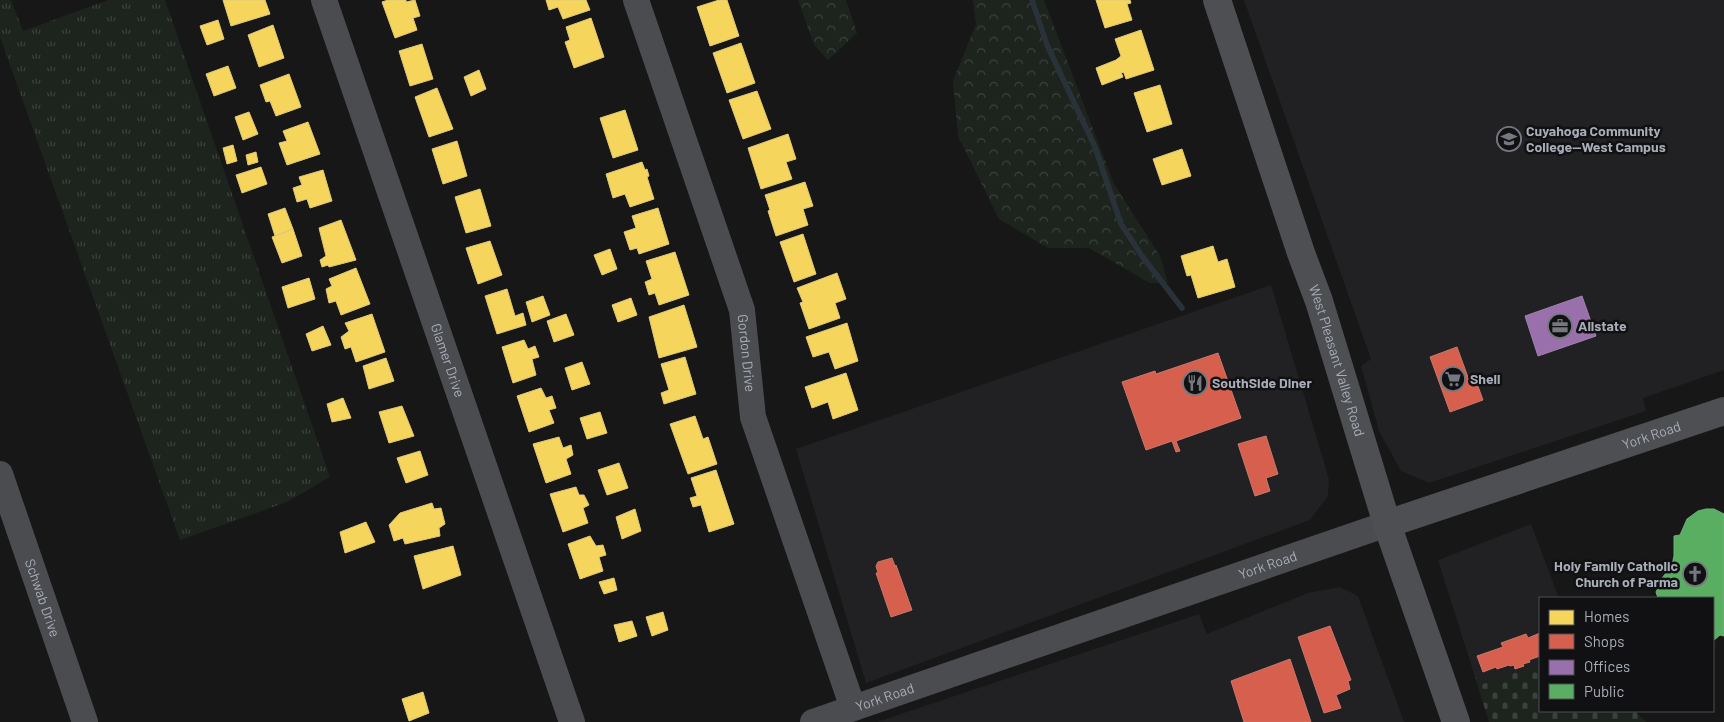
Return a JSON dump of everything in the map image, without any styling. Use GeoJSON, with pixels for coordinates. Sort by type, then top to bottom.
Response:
{"type":"FeatureCollection","features":[{"type":"Feature","properties":{"kind":"main road","name":"West Pleasant Valley Road"},"geometry":{"type":"LineString","coordinates":[[1217,0],[1301,253],[1319,301],[1387,524],[1456,722]]}},
{"type":"Feature","properties":{"kind":"main road","name":"York Road"},"geometry":{"type":"LineString","coordinates":[[1387,524],[1724,411]]}},
{"type":"Feature","properties":{"kind":"street","name":"Glamer Drive"},"geometry":{"type":"LineString","coordinates":[[324,0],[572,722]]}},
{"type":"Feature","properties":{"kind":"street","name":"Gordon Drive"},"geometry":{"type":"LineString","coordinates":[[636,0],[742,310],[753,417],[853,708]]}},
{"type":"Feature","properties":{"kind":"street","name":"Schwab Drive"},"geometry":{"type":"LineString","coordinates":[[0,474],[85,722]]}},
{"type":"Feature","properties":{"kind":"street","name":"York Road"},"geometry":{"type":"LineString","coordinates":[[813,722],[1387,524]]}},
{"type":"Feature","properties":{"kind":"shaded area","name":"Cuyahoga Community College—West Campus"},"geometry":{"type":"Polygon","coordinates":[[[1244,0],[1724,0],[1724,370],[1643,398],[1646,411],[1429,483],[1401,471],[1379,431],[1361,366],[1371,359],[1244,0]]]}},
{"type":"Feature","properties":{"kind":"shaded area"},"geometry":{"type":"Polygon","coordinates":[[[1271,285],[1329,479],[1328,496],[1310,520],[866,683],[796,449],[1271,285]]]}},
{"type":"Feature","properties":{"kind":"shaded area"},"geometry":{"type":"Polygon","coordinates":[[[1531,524],[1559,597],[1539,597],[1539,664],[1483,684],[1475,677],[1438,560],[1531,524]]]}},
{"type":"Feature","properties":{"kind":"shaded area"},"geometry":{"type":"Polygon","coordinates":[[[1340,587],[1358,596],[1404,722],[877,722],[1199,614],[1207,634],[1308,593],[1340,587]]]}},
{"type":"Feature","properties":{"kind":"green space"},"geometry":{"type":"Polygon","coordinates":[[[0,0],[11,0],[23,31],[108,0],[165,0],[330,477],[287,502],[180,540],[0,37],[0,0]]]}},
{"type":"Feature","properties":{"kind":"green space"},"geometry":{"type":"Polygon","coordinates":[[[798,0],[846,0],[857,33],[828,60],[814,45],[798,0]]]}},
{"type":"Feature","properties":{"kind":"green space"},"geometry":{"type":"Polygon","coordinates":[[[973,0],[1044,0],[1114,184],[1160,256],[1168,283],[1150,283],[1089,248],[1048,248],[999,219],[958,136],[953,81],[976,24],[973,0]]]}},
{"type":"Feature","properties":{"kind":"green space"},"geometry":{"type":"Polygon","coordinates":[[[1539,664],[1539,712],[1636,712],[1646,722],[1489,722],[1475,677],[1483,684],[1539,664]]]}},
{"type":"Feature","properties":{"kind":"building: Homes"},"geometry":{"type":"Polygon","coordinates":[[[223,0],[265,0],[270,14],[231,26],[223,0]]]}},
{"type":"Feature","properties":{"kind":"building: Homes"},"geometry":{"type":"Polygon","coordinates":[[[406,0],[406,2],[415,0],[420,16],[413,18],[417,30],[395,38],[382,2],[406,0]]]}},
{"type":"Feature","properties":{"kind":"building: Homes"},"geometry":{"type":"Polygon","coordinates":[[[546,0],[586,0],[590,10],[563,19],[558,7],[549,10],[546,0]]]}},
{"type":"Feature","properties":{"kind":"building: Homes"},"geometry":{"type":"Polygon","coordinates":[[[719,0],[727,0],[739,36],[710,46],[697,7],[719,0]]]}},
{"type":"Feature","properties":{"kind":"building: Homes"},"geometry":{"type":"Polygon","coordinates":[[[1096,0],[1130,0],[1131,3],[1127,4],[1132,20],[1105,28],[1096,0]]]}},
{"type":"Feature","properties":{"kind":"building: Homes"},"geometry":{"type":"Polygon","coordinates":[[[591,18],[604,57],[574,68],[565,42],[570,40],[566,27],[591,18]]]}},
{"type":"Feature","properties":{"kind":"building: Homes"},"geometry":{"type":"Polygon","coordinates":[[[218,20],[224,39],[207,45],[200,26],[218,20]]]}},
{"type":"Feature","properties":{"kind":"building: Homes"},"geometry":{"type":"Polygon","coordinates":[[[273,25],[284,58],[259,67],[248,35],[273,25]]]}},
{"type":"Feature","properties":{"kind":"building: Homes"},"geometry":{"type":"Polygon","coordinates":[[[1141,30],[1154,70],[1126,79],[1124,73],[1121,72],[1123,77],[1102,85],[1096,68],[1121,56],[1115,39],[1141,30]]]}},
{"type":"Feature","properties":{"kind":"building: Homes"},"geometry":{"type":"Polygon","coordinates":[[[741,43],[755,83],[727,93],[713,53],[741,43]]]}},
{"type":"Feature","properties":{"kind":"building: Homes"},"geometry":{"type":"Polygon","coordinates":[[[422,44],[433,79],[410,86],[399,51],[422,44]]]}},
{"type":"Feature","properties":{"kind":"building: Homes"},"geometry":{"type":"Polygon","coordinates":[[[228,66],[236,88],[214,96],[206,74],[228,66]]]}},
{"type":"Feature","properties":{"kind":"building: Homes"},"geometry":{"type":"Polygon","coordinates":[[[479,70],[486,89],[471,96],[464,77],[479,70]]]}},
{"type":"Feature","properties":{"kind":"building: Homes"},"geometry":{"type":"Polygon","coordinates":[[[289,74],[301,107],[276,116],[270,101],[266,102],[260,85],[289,74]]]}},
{"type":"Feature","properties":{"kind":"building: Homes"},"geometry":{"type":"Polygon","coordinates":[[[1160,85],[1172,124],[1147,132],[1134,93],[1160,85]]]}},
{"type":"Feature","properties":{"kind":"building: Homes"},"geometry":{"type":"Polygon","coordinates":[[[437,88],[453,129],[429,137],[415,97],[437,88]]]}},
{"type":"Feature","properties":{"kind":"building: Homes"},"geometry":{"type":"Polygon","coordinates":[[[757,91],[771,129],[743,139],[729,100],[757,91]]]}},
{"type":"Feature","properties":{"kind":"building: Homes"},"geometry":{"type":"Polygon","coordinates":[[[625,110],[638,150],[613,158],[600,118],[625,110]]]}},
{"type":"Feature","properties":{"kind":"building: Homes"},"geometry":{"type":"Polygon","coordinates":[[[249,112],[258,134],[243,140],[235,117],[249,112]]]}},
{"type":"Feature","properties":{"kind":"building: Homes"},"geometry":{"type":"Polygon","coordinates":[[[308,122],[320,154],[287,165],[279,143],[287,141],[283,131],[308,122]]]}},
{"type":"Feature","properties":{"kind":"building: Homes"},"geometry":{"type":"Polygon","coordinates":[[[788,134],[796,159],[786,162],[792,179],[761,189],[748,148],[788,134]]]}},
{"type":"Feature","properties":{"kind":"building: Homes"},"geometry":{"type":"Polygon","coordinates":[[[457,141],[467,176],[443,184],[432,149],[457,141]]]}},
{"type":"Feature","properties":{"kind":"building: Homes"},"geometry":{"type":"Polygon","coordinates":[[[233,145],[237,161],[227,164],[223,148],[233,145]]]}},
{"type":"Feature","properties":{"kind":"building: Homes"},"geometry":{"type":"Polygon","coordinates":[[[1182,149],[1191,176],[1162,185],[1153,159],[1182,149]]]}},
{"type":"Feature","properties":{"kind":"building: Homes"},"geometry":{"type":"Polygon","coordinates":[[[256,152],[258,162],[248,165],[246,155],[256,152]]]}},
{"type":"Feature","properties":{"kind":"building: Homes"},"geometry":{"type":"Polygon","coordinates":[[[642,162],[645,170],[647,169],[649,176],[647,177],[654,199],[630,207],[625,194],[613,198],[606,174],[642,162]]]}},
{"type":"Feature","properties":{"kind":"building: Homes"},"geometry":{"type":"Polygon","coordinates":[[[261,167],[267,184],[242,193],[236,175],[261,167]]]}},
{"type":"Feature","properties":{"kind":"building: Homes"},"geometry":{"type":"Polygon","coordinates":[[[323,170],[332,201],[310,208],[307,199],[297,202],[293,188],[302,185],[299,177],[323,170]]]}},
{"type":"Feature","properties":{"kind":"building: Homes"},"geometry":{"type":"Polygon","coordinates":[[[805,182],[813,206],[803,209],[808,225],[776,236],[765,195],[805,182]]]}},
{"type":"Feature","properties":{"kind":"building: Homes"},"geometry":{"type":"Polygon","coordinates":[[[480,189],[491,226],[466,233],[455,197],[480,189]]]}},
{"type":"Feature","properties":{"kind":"building: Homes"},"geometry":{"type":"Polygon","coordinates":[[[285,208],[293,229],[275,236],[268,214],[285,208]]]}},
{"type":"Feature","properties":{"kind":"building: Homes"},"geometry":{"type":"Polygon","coordinates":[[[658,208],[669,244],[639,254],[637,248],[630,250],[624,232],[636,228],[632,216],[658,208]]]}},
{"type":"Feature","properties":{"kind":"building: Homes"},"geometry":{"type":"Polygon","coordinates":[[[341,220],[356,260],[322,267],[320,260],[326,256],[319,228],[341,220]]]}},
{"type":"Feature","properties":{"kind":"building: Homes"},"geometry":{"type":"Polygon","coordinates":[[[293,229],[302,256],[282,263],[272,237],[293,229]]]}},
{"type":"Feature","properties":{"kind":"building: Homes"},"geometry":{"type":"Polygon","coordinates":[[[803,234],[816,274],[794,282],[780,242],[803,234]]]}},
{"type":"Feature","properties":{"kind":"building: Homes"},"geometry":{"type":"Polygon","coordinates":[[[490,241],[502,275],[478,284],[466,248],[490,241]]]}},
{"type":"Feature","properties":{"kind":"building: Homes"},"geometry":{"type":"Polygon","coordinates":[[[1213,246],[1218,262],[1227,259],[1235,287],[1198,298],[1191,275],[1187,276],[1181,256],[1213,246]]]}},
{"type":"Feature","properties":{"kind":"building: Homes"},"geometry":{"type":"Polygon","coordinates":[[[610,249],[617,269],[602,275],[594,255],[610,249]]]}},
{"type":"Feature","properties":{"kind":"building: Homes"},"geometry":{"type":"Polygon","coordinates":[[[675,252],[689,295],[659,305],[655,293],[649,295],[645,282],[652,279],[646,261],[675,252]]]}},
{"type":"Feature","properties":{"kind":"building: Homes"},"geometry":{"type":"Polygon","coordinates":[[[356,268],[370,304],[341,315],[336,301],[329,303],[326,289],[332,286],[329,279],[356,268]]]}},
{"type":"Feature","properties":{"kind":"building: Homes"},"geometry":{"type":"Polygon","coordinates":[[[837,273],[846,299],[835,303],[840,318],[809,329],[800,303],[803,302],[797,288],[837,273]]]}},
{"type":"Feature","properties":{"kind":"building: Homes"},"geometry":{"type":"Polygon","coordinates":[[[309,278],[315,299],[288,308],[282,287],[309,278]]]}},
{"type":"Feature","properties":{"kind":"building: Homes"},"geometry":{"type":"Polygon","coordinates":[[[507,289],[515,316],[523,313],[526,325],[497,334],[485,296],[507,289]]]}},
{"type":"Feature","properties":{"kind":"building: Homes"},"geometry":{"type":"Polygon","coordinates":[[[543,296],[550,315],[532,322],[526,302],[543,296]]]}},
{"type":"Feature","properties":{"kind":"building: Homes"},"geometry":{"type":"Polygon","coordinates":[[[631,298],[637,315],[618,322],[612,305],[631,298]]]}},
{"type":"Feature","properties":{"kind":"building: Homes"},"geometry":{"type":"Polygon","coordinates":[[[684,305],[697,347],[659,358],[649,317],[684,305]]]}},
{"type":"Feature","properties":{"kind":"building: Homes"},"geometry":{"type":"Polygon","coordinates":[[[372,314],[385,352],[356,362],[351,347],[345,349],[341,337],[349,331],[345,323],[372,314]]]}},
{"type":"Feature","properties":{"kind":"building: Homes"},"geometry":{"type":"Polygon","coordinates":[[[566,314],[574,335],[554,342],[547,321],[566,314]]]}},
{"type":"Feature","properties":{"kind":"building: Homes"},"geometry":{"type":"Polygon","coordinates":[[[847,323],[858,361],[835,369],[829,352],[813,357],[806,337],[847,323]]]}},
{"type":"Feature","properties":{"kind":"building: Homes"},"geometry":{"type":"Polygon","coordinates":[[[323,326],[331,345],[312,351],[306,334],[323,326]]]}},
{"type":"Feature","properties":{"kind":"building: Homes"},"geometry":{"type":"Polygon","coordinates":[[[524,340],[528,349],[535,346],[539,357],[532,359],[536,375],[513,383],[502,347],[524,340]]]}},
{"type":"Feature","properties":{"kind":"building: Homes"},"geometry":{"type":"Polygon","coordinates":[[[685,357],[696,394],[664,404],[661,393],[669,390],[661,364],[685,357]]]}},
{"type":"Feature","properties":{"kind":"building: Homes"},"geometry":{"type":"Polygon","coordinates":[[[386,358],[394,381],[369,389],[363,366],[386,358]]]}},
{"type":"Feature","properties":{"kind":"building: Homes"},"geometry":{"type":"Polygon","coordinates":[[[582,362],[590,384],[572,390],[565,368],[582,362]]]}},
{"type":"Feature","properties":{"kind":"building: Homes"},"geometry":{"type":"Polygon","coordinates":[[[846,373],[858,410],[833,419],[828,402],[812,408],[805,387],[846,373]]]}},
{"type":"Feature","properties":{"kind":"building: Homes"},"geometry":{"type":"Polygon","coordinates":[[[541,388],[546,398],[552,396],[556,408],[549,410],[554,423],[529,432],[517,396],[541,388]]]}},
{"type":"Feature","properties":{"kind":"building: Homes"},"geometry":{"type":"Polygon","coordinates":[[[343,398],[351,418],[332,422],[327,404],[343,398]]]}},
{"type":"Feature","properties":{"kind":"building: Homes"},"geometry":{"type":"Polygon","coordinates":[[[402,406],[414,436],[389,443],[379,412],[402,406]]]}},
{"type":"Feature","properties":{"kind":"building: Homes"},"geometry":{"type":"Polygon","coordinates":[[[600,412],[607,433],[587,439],[580,418],[600,412]]]}},
{"type":"Feature","properties":{"kind":"building: Homes"},"geometry":{"type":"Polygon","coordinates":[[[695,416],[703,439],[708,437],[717,464],[688,474],[670,424],[695,416]]]}},
{"type":"Feature","properties":{"kind":"building: Homes"},"geometry":{"type":"Polygon","coordinates":[[[559,437],[563,448],[571,445],[573,455],[566,459],[571,474],[546,483],[533,444],[559,437]]]}},
{"type":"Feature","properties":{"kind":"building: Homes"},"geometry":{"type":"Polygon","coordinates":[[[420,451],[428,475],[406,483],[397,458],[420,451]]]}},
{"type":"Feature","properties":{"kind":"building: Homes"},"geometry":{"type":"Polygon","coordinates":[[[619,463],[628,488],[607,495],[598,470],[619,463]]]}},
{"type":"Feature","properties":{"kind":"building: Homes"},"geometry":{"type":"Polygon","coordinates":[[[716,470],[734,524],[709,532],[701,505],[693,507],[690,498],[697,496],[691,478],[716,470]]]}},
{"type":"Feature","properties":{"kind":"building: Homes"},"geometry":{"type":"Polygon","coordinates":[[[576,487],[579,495],[584,495],[589,505],[583,508],[588,523],[563,532],[550,494],[576,487]]]}},
{"type":"Feature","properties":{"kind":"building: Homes"},"geometry":{"type":"Polygon","coordinates":[[[432,503],[434,509],[441,508],[445,524],[439,528],[440,536],[405,544],[403,538],[394,541],[389,525],[400,513],[432,503]]]}},
{"type":"Feature","properties":{"kind":"building: Homes"},"geometry":{"type":"Polygon","coordinates":[[[635,509],[641,531],[622,539],[616,517],[635,509]]]}},
{"type":"Feature","properties":{"kind":"building: Homes"},"geometry":{"type":"Polygon","coordinates":[[[366,522],[375,542],[345,553],[340,532],[366,522]]]}},
{"type":"Feature","properties":{"kind":"building: Homes"},"geometry":{"type":"Polygon","coordinates":[[[590,536],[596,546],[603,545],[606,555],[599,557],[603,571],[580,579],[568,544],[590,536]]]}},
{"type":"Feature","properties":{"kind":"building: Homes"},"geometry":{"type":"Polygon","coordinates":[[[453,546],[461,575],[423,589],[414,556],[453,546]]]}},
{"type":"Feature","properties":{"kind":"building: Homes"},"geometry":{"type":"Polygon","coordinates":[[[614,578],[617,590],[604,594],[599,582],[614,578]]]}},
{"type":"Feature","properties":{"kind":"building: Homes"},"geometry":{"type":"Polygon","coordinates":[[[663,612],[668,630],[652,636],[646,617],[663,612]]]}},
{"type":"Feature","properties":{"kind":"building: Homes"},"geometry":{"type":"Polygon","coordinates":[[[632,621],[637,636],[619,642],[614,625],[632,621]]]}},
{"type":"Feature","properties":{"kind":"building: Homes"},"geometry":{"type":"Polygon","coordinates":[[[423,692],[429,713],[409,721],[402,699],[423,692]]]}},
{"type":"Feature","properties":{"kind":"building: Shops","name":"Shell"},"geometry":{"type":"Polygon","coordinates":[[[1457,347],[1469,380],[1475,378],[1483,400],[1450,412],[1430,357],[1457,347]]]}},
{"type":"Feature","properties":{"kind":"building: Shops"},"geometry":{"type":"Polygon","coordinates":[[[1218,353],[1241,418],[1176,441],[1180,451],[1176,452],[1172,441],[1146,450],[1122,382],[1155,371],[1156,374],[1218,353]]]}},
{"type":"Feature","properties":{"kind":"building: Shops"},"geometry":{"type":"Polygon","coordinates":[[[1266,436],[1278,474],[1266,478],[1270,491],[1255,496],[1238,444],[1266,436]]]}},
{"type":"Feature","properties":{"kind":"building: Shops"},"geometry":{"type":"Polygon","coordinates":[[[892,558],[912,610],[891,617],[876,573],[878,573],[876,566],[878,562],[892,558]]]}},
{"type":"Feature","properties":{"kind":"building: Shops"},"geometry":{"type":"Polygon","coordinates":[[[1330,626],[1351,680],[1348,681],[1350,689],[1336,695],[1341,708],[1324,713],[1298,637],[1330,626]]]}},
{"type":"Feature","properties":{"kind":"building: Shops"},"geometry":{"type":"Polygon","coordinates":[[[1539,633],[1539,656],[1529,660],[1530,662],[1523,664],[1524,666],[1515,669],[1514,665],[1509,665],[1483,672],[1477,656],[1503,647],[1501,643],[1526,634],[1528,638],[1539,633]]]}},
{"type":"Feature","properties":{"kind":"building: Shops"},"geometry":{"type":"Polygon","coordinates":[[[1290,659],[1311,722],[1244,722],[1231,681],[1290,659]]]}},
{"type":"Feature","properties":{"kind":"building: Offices","name":"Allstate"},"geometry":{"type":"Polygon","coordinates":[[[1582,296],[1596,336],[1538,356],[1525,316],[1582,296]]]}},
{"type":"Feature","properties":{"kind":"building: Public","name":"Holy Family Catholic Church of Parma"},"geometry":{"type":"Polygon","coordinates":[[[1714,509],[1724,514],[1724,636],[1720,635],[1714,640],[1714,597],[1658,597],[1656,592],[1658,588],[1656,586],[1672,565],[1674,536],[1680,535],[1687,519],[1698,511],[1714,509]]]}},
{"type":"Feature","properties":{"kind":"waterway"},"geometry":{"type":"LineString","coordinates":[[1032,0],[1047,45],[1095,147],[1121,224],[1142,256],[1182,308]]}},
{"type":"Feature","properties":{"kind":"place","name":"Cuyahoga Community College—West Campus"},"geometry":{"type":"Point","coordinates":[1509,139]}},
{"type":"Feature","properties":{"kind":"place","name":"Allstate"},"geometry":{"type":"Point","coordinates":[1560,326]}},
{"type":"Feature","properties":{"kind":"place","name":"Shell"},"geometry":{"type":"Point","coordinates":[1453,379]}},
{"type":"Feature","properties":{"kind":"place","name":"SouthSide Diner"},"geometry":{"type":"Point","coordinates":[1195,383]}},
{"type":"Feature","properties":{"kind":"place","name":"Holy Family Catholic Church of Parma"},"geometry":{"type":"Point","coordinates":[1695,574]}}]}
